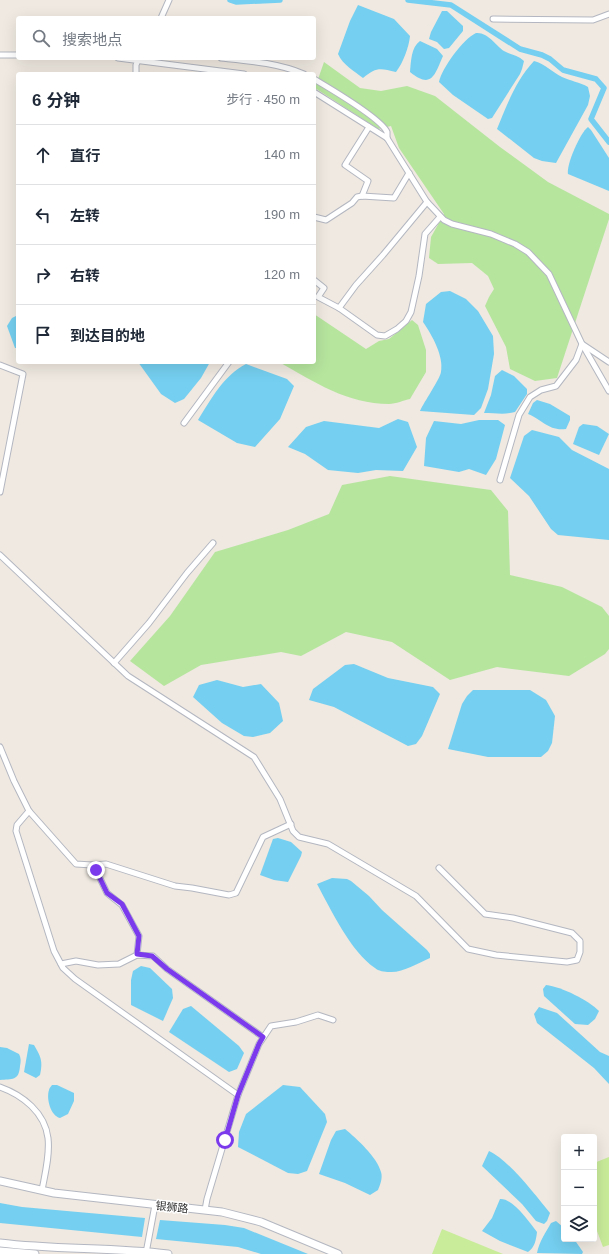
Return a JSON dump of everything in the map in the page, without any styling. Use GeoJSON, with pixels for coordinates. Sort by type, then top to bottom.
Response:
{"type":"FeatureCollection","features":[{"type":"Feature","properties":{"kind":"main road","name":"银狮路"},"geometry":{"type":"LineString","coordinates":[[0,1181],[54,1193],[222,1212],[261,1222],[338,1254]]}},
{"type":"Feature","properties":{"kind":"main road"},"geometry":{"type":"LineString","coordinates":[[0,1243],[24,1246],[168,1254]]}},
{"type":"Feature","properties":{"kind":"main road"},"geometry":{"type":"LineString","coordinates":[[0,1251],[35,1254]]}},
{"type":"Feature","properties":{"kind":"street"},"geometry":{"type":"LineString","coordinates":[[162,16],[169,0]]}},
{"type":"Feature","properties":{"kind":"street"},"geometry":{"type":"LineString","coordinates":[[493,19],[593,20],[609,14]]}},
{"type":"Feature","properties":{"kind":"street"},"geometry":{"type":"LineString","coordinates":[[0,55],[16,55]]}},
{"type":"Feature","properties":{"kind":"street"},"geometry":{"type":"LineString","coordinates":[[136,72],[136,64],[141,60],[229,72]]}},
{"type":"Feature","properties":{"kind":"street"},"geometry":{"type":"LineString","coordinates":[[241,60],[270,63],[299,72]]}},
{"type":"Feature","properties":{"kind":"street"},"geometry":{"type":"LineString","coordinates":[[316,80],[352,102],[378,123],[387,132],[387,138]]}},
{"type":"Feature","properties":{"kind":"street"},"geometry":{"type":"LineString","coordinates":[[316,93],[387,138],[427,202],[440,217],[452,224],[491,234],[515,244],[528,252],[549,274],[582,344],[609,391]]}},
{"type":"Feature","properties":{"kind":"street"},"geometry":{"type":"LineString","coordinates":[[362,196],[368,181],[345,165],[369,127]]}},
{"type":"Feature","properties":{"kind":"street"},"geometry":{"type":"LineString","coordinates":[[316,217],[326,220],[352,204],[358,197],[362,196],[394,198],[409,173]]}},
{"type":"Feature","properties":{"kind":"street"},"geometry":{"type":"LineString","coordinates":[[339,308],[356,285],[384,255],[427,202]]}},
{"type":"Feature","properties":{"kind":"street"},"geometry":{"type":"LineString","coordinates":[[316,282],[324,288],[318,297],[339,308],[378,335],[386,336],[398,329],[406,321],[411,312],[419,276],[425,234],[440,217]]}},
{"type":"Feature","properties":{"kind":"street"},"geometry":{"type":"LineString","coordinates":[[582,344],[609,362]]}},
{"type":"Feature","properties":{"kind":"street"},"geometry":{"type":"LineString","coordinates":[[500,480],[519,415],[530,397],[541,390],[556,386],[576,360],[582,344]]}},
{"type":"Feature","properties":{"kind":"street"},"geometry":{"type":"LineString","coordinates":[[184,423],[228,364]]}},
{"type":"Feature","properties":{"kind":"street"},"geometry":{"type":"LineString","coordinates":[[0,365],[22,374],[0,492]]}},
{"type":"Feature","properties":{"kind":"street"},"geometry":{"type":"LineString","coordinates":[[114,663],[150,623],[187,574],[213,543]]}},
{"type":"Feature","properties":{"kind":"street"},"geometry":{"type":"LineString","coordinates":[[0,555],[128,676],[254,757],[280,799],[293,831],[299,837],[328,844],[416,896],[468,948],[496,955],[567,962],[577,960],[580,952],[580,941],[572,933],[513,918],[485,914],[439,868]]}},
{"type":"Feature","properties":{"kind":"street"},"geometry":{"type":"LineString","coordinates":[[0,747],[29,812],[76,864],[106,864],[175,886],[230,895],[236,893],[263,837],[291,824]]}},
{"type":"Feature","properties":{"kind":"street"},"geometry":{"type":"LineString","coordinates":[[29,812],[17,826],[16,831],[54,951],[63,968],[75,980],[238,1095]]}},
{"type":"Feature","properties":{"kind":"street"},"geometry":{"type":"LineString","coordinates":[[92,865],[107,893],[122,904],[139,936],[137,954]]}},
{"type":"Feature","properties":{"kind":"street"},"geometry":{"type":"LineString","coordinates":[[61,964],[76,961],[98,965],[119,964],[137,954],[152,956],[167,969],[263,1037]]}},
{"type":"Feature","properties":{"kind":"street"},"geometry":{"type":"LineString","coordinates":[[205,1210],[238,1095],[263,1037],[271,1026],[296,1022],[318,1015],[333,1020]]}},
{"type":"Feature","properties":{"kind":"street"},"geometry":{"type":"LineString","coordinates":[[0,1087],[13,1091],[25,1100],[36,1111],[43,1123],[48,1137],[48,1152],[42,1190]]}},
{"type":"Feature","properties":{"kind":"street"},"geometry":{"type":"LineString","coordinates":[[146,1253],[155,1205]]}},
{"type":"Feature","properties":{"kind":"green space"},"geometry":{"type":"Polygon","coordinates":[[[324,62],[360,88],[381,91],[407,86],[435,96],[500,147],[548,182],[609,214],[609,219],[557,378],[535,381],[510,369],[506,347],[485,306],[494,289],[488,276],[472,263],[438,264],[429,258],[431,237],[444,214],[399,148],[391,126],[378,129],[316,89],[324,62]]]}},
{"type":"Feature","properties":{"kind":"green space"},"geometry":{"type":"Polygon","coordinates":[[[316,315],[366,349],[379,341],[389,339],[412,320],[418,325],[426,350],[426,372],[410,399],[389,404],[359,400],[345,396],[305,377],[282,364],[316,364],[316,315]]]}},
{"type":"Feature","properties":{"kind":"green space"},"geometry":{"type":"Polygon","coordinates":[[[390,476],[491,490],[508,511],[510,575],[562,587],[602,607],[609,616],[609,649],[605,654],[569,676],[497,667],[450,680],[392,642],[346,632],[301,656],[281,652],[201,665],[164,686],[130,661],[170,616],[215,552],[288,530],[329,514],[342,485],[390,476]]]}},
{"type":"Feature","properties":{"kind":"green space"},"geometry":{"type":"Polygon","coordinates":[[[609,1157],[609,1245],[603,1247],[597,1231],[597,1162],[609,1157]]]}},
{"type":"Feature","properties":{"kind":"green space"},"geometry":{"type":"Polygon","coordinates":[[[442,1229],[503,1254],[432,1254],[442,1229]]]}},
{"type":"Feature","properties":{"kind":"water"},"geometry":{"type":"Polygon","coordinates":[[[358,5],[394,19],[410,36],[405,55],[396,72],[378,69],[363,78],[349,68],[340,58],[338,54],[350,21],[358,5]]]}},
{"type":"Feature","properties":{"kind":"water"},"geometry":{"type":"Polygon","coordinates":[[[442,11],[447,11],[463,26],[463,31],[449,48],[444,49],[437,42],[429,39],[442,11]]]}},
{"type":"Feature","properties":{"kind":"water"},"geometry":{"type":"Polygon","coordinates":[[[476,33],[480,33],[491,39],[504,51],[519,57],[524,61],[520,74],[492,118],[488,119],[453,95],[439,82],[444,69],[459,47],[476,33]]]}},
{"type":"Feature","properties":{"kind":"water"},"geometry":{"type":"Polygon","coordinates":[[[420,41],[437,49],[443,56],[435,74],[428,80],[423,80],[410,72],[413,51],[420,41]]]}},
{"type":"Feature","properties":{"kind":"water"},"geometry":{"type":"Polygon","coordinates":[[[534,61],[542,64],[568,80],[588,87],[590,96],[588,105],[556,163],[534,158],[497,129],[517,85],[534,61]]]}},
{"type":"Feature","properties":{"kind":"water"},"geometry":{"type":"Polygon","coordinates":[[[588,127],[609,158],[609,191],[568,174],[569,164],[574,149],[588,127]]]}},
{"type":"Feature","properties":{"kind":"water"},"geometry":{"type":"Polygon","coordinates":[[[450,291],[466,299],[478,311],[493,336],[494,354],[488,389],[481,408],[474,415],[420,411],[441,372],[441,359],[439,353],[423,322],[426,304],[441,292],[450,291]]]}},
{"type":"Feature","properties":{"kind":"water"},"geometry":{"type":"Polygon","coordinates":[[[16,316],[16,348],[7,326],[12,318],[16,316]]]}},
{"type":"Feature","properties":{"kind":"water"},"geometry":{"type":"Polygon","coordinates":[[[139,364],[209,364],[201,378],[184,399],[175,403],[161,394],[139,364]]]}},
{"type":"Feature","properties":{"kind":"water"},"geometry":{"type":"Polygon","coordinates":[[[246,364],[287,379],[294,386],[280,419],[255,447],[237,443],[198,420],[213,396],[231,374],[246,364]]]}},
{"type":"Feature","properties":{"kind":"water"},"geometry":{"type":"Polygon","coordinates":[[[502,370],[514,376],[527,389],[527,394],[515,412],[504,414],[484,413],[491,395],[495,376],[502,370]]]}},
{"type":"Feature","properties":{"kind":"water"},"geometry":{"type":"Polygon","coordinates":[[[537,400],[550,404],[570,416],[566,429],[550,427],[528,414],[533,403],[537,400]]]}},
{"type":"Feature","properties":{"kind":"water"},"geometry":{"type":"Polygon","coordinates":[[[398,419],[408,422],[417,447],[403,471],[376,470],[358,473],[328,470],[305,454],[288,447],[306,427],[324,421],[379,428],[398,419]]]}},
{"type":"Feature","properties":{"kind":"water"},"geometry":{"type":"Polygon","coordinates":[[[479,420],[498,420],[505,425],[496,459],[486,475],[469,469],[459,472],[424,466],[426,438],[434,421],[461,424],[479,420]]]}},
{"type":"Feature","properties":{"kind":"water"},"geometry":{"type":"Polygon","coordinates":[[[583,424],[597,426],[609,434],[599,455],[573,444],[579,427],[583,424]]]}},
{"type":"Feature","properties":{"kind":"water"},"geometry":{"type":"Polygon","coordinates":[[[532,430],[559,437],[572,450],[609,469],[609,540],[558,535],[551,529],[529,496],[510,478],[524,436],[532,430]]]}},
{"type":"Feature","properties":{"kind":"water"},"geometry":{"type":"Polygon","coordinates":[[[354,664],[388,678],[433,687],[440,694],[422,736],[416,744],[408,746],[334,707],[309,700],[313,689],[345,665],[354,664]]]}},
{"type":"Feature","properties":{"kind":"water"},"geometry":{"type":"Polygon","coordinates":[[[217,680],[243,687],[261,684],[279,703],[283,721],[270,733],[253,737],[244,736],[222,723],[193,697],[199,685],[217,680]]]}},
{"type":"Feature","properties":{"kind":"water"},"geometry":{"type":"Polygon","coordinates":[[[473,690],[530,690],[546,700],[555,716],[552,743],[548,751],[541,757],[488,757],[448,749],[462,704],[473,690]]]}},
{"type":"Feature","properties":{"kind":"water"},"geometry":{"type":"Polygon","coordinates":[[[278,838],[291,842],[302,852],[288,882],[274,880],[260,875],[273,839],[278,838]]]}},
{"type":"Feature","properties":{"kind":"water"},"geometry":{"type":"Polygon","coordinates":[[[332,878],[347,879],[351,881],[427,950],[430,954],[430,958],[400,971],[394,972],[378,970],[366,961],[342,930],[317,884],[332,878]]]}},
{"type":"Feature","properties":{"kind":"water"},"geometry":{"type":"Polygon","coordinates":[[[141,966],[150,968],[172,989],[173,998],[163,1021],[131,1005],[131,980],[133,971],[141,966]]]}},
{"type":"Feature","properties":{"kind":"water"},"geometry":{"type":"Polygon","coordinates":[[[546,985],[567,991],[582,998],[599,1011],[595,1019],[588,1025],[575,1024],[544,996],[543,989],[546,985]]]}},
{"type":"Feature","properties":{"kind":"water"},"geometry":{"type":"Polygon","coordinates":[[[191,1006],[239,1046],[244,1053],[237,1069],[229,1072],[169,1032],[183,1009],[191,1006]]]}},
{"type":"Feature","properties":{"kind":"water"},"geometry":{"type":"Polygon","coordinates":[[[539,1007],[557,1013],[600,1052],[609,1056],[609,1084],[594,1068],[537,1023],[534,1014],[539,1007]]]}},
{"type":"Feature","properties":{"kind":"water"},"geometry":{"type":"Polygon","coordinates":[[[29,1044],[34,1045],[41,1059],[40,1075],[36,1078],[24,1072],[29,1044]]]}},
{"type":"Feature","properties":{"kind":"water"},"geometry":{"type":"Polygon","coordinates":[[[0,1047],[7,1048],[19,1054],[21,1060],[19,1071],[14,1078],[0,1080],[0,1047]]]}},
{"type":"Feature","properties":{"kind":"water"},"geometry":{"type":"Polygon","coordinates":[[[52,1085],[57,1085],[74,1093],[74,1101],[68,1114],[60,1118],[54,1114],[50,1107],[48,1094],[52,1085]]]}},
{"type":"Feature","properties":{"kind":"water"},"geometry":{"type":"Polygon","coordinates":[[[283,1085],[300,1087],[325,1114],[327,1122],[307,1171],[298,1174],[288,1173],[238,1147],[239,1132],[246,1114],[283,1085]]]}},
{"type":"Feature","properties":{"kind":"water"},"geometry":{"type":"Polygon","coordinates":[[[345,1129],[361,1143],[379,1166],[382,1174],[380,1184],[378,1190],[370,1195],[345,1183],[319,1174],[331,1140],[336,1131],[345,1129]]]}},
{"type":"Feature","properties":{"kind":"water"},"geometry":{"type":"Polygon","coordinates":[[[489,1151],[505,1162],[513,1170],[550,1213],[544,1224],[536,1221],[522,1204],[482,1166],[489,1151]]]}},
{"type":"Feature","properties":{"kind":"water"},"geometry":{"type":"Polygon","coordinates":[[[500,1199],[510,1202],[515,1206],[537,1232],[534,1246],[528,1252],[500,1241],[482,1231],[492,1218],[500,1199]]]}},
{"type":"Feature","properties":{"kind":"water"},"geometry":{"type":"Polygon","coordinates":[[[0,1203],[22,1207],[145,1218],[142,1237],[0,1223],[0,1203]]]}},
{"type":"Feature","properties":{"kind":"water"},"geometry":{"type":"Polygon","coordinates":[[[160,1220],[244,1228],[308,1254],[261,1254],[238,1247],[156,1239],[160,1220]]]}},
{"type":"Feature","properties":{"kind":"water"},"geometry":{"type":"Polygon","coordinates":[[[556,1221],[561,1225],[561,1242],[576,1242],[583,1252],[582,1254],[537,1253],[541,1241],[551,1223],[556,1221]]]}},
{"type":"Feature","properties":{"kind":"waterway"},"geometry":{"type":"LineString","coordinates":[[230,0],[236,2],[280,0]]}},
{"type":"Feature","properties":{"kind":"waterway"},"geometry":{"type":"LineString","coordinates":[[408,0],[451,5],[520,49],[542,55],[550,59],[563,70],[596,79],[604,88],[591,119],[609,142]]}},
{"type":"Feature","properties":{"kind":"route"},"geometry":{"type":"LineString","coordinates":[[96,870],[107,893],[122,904],[139,936],[137,954],[152,956],[167,969],[263,1037],[238,1095],[225,1140]]}}]}
